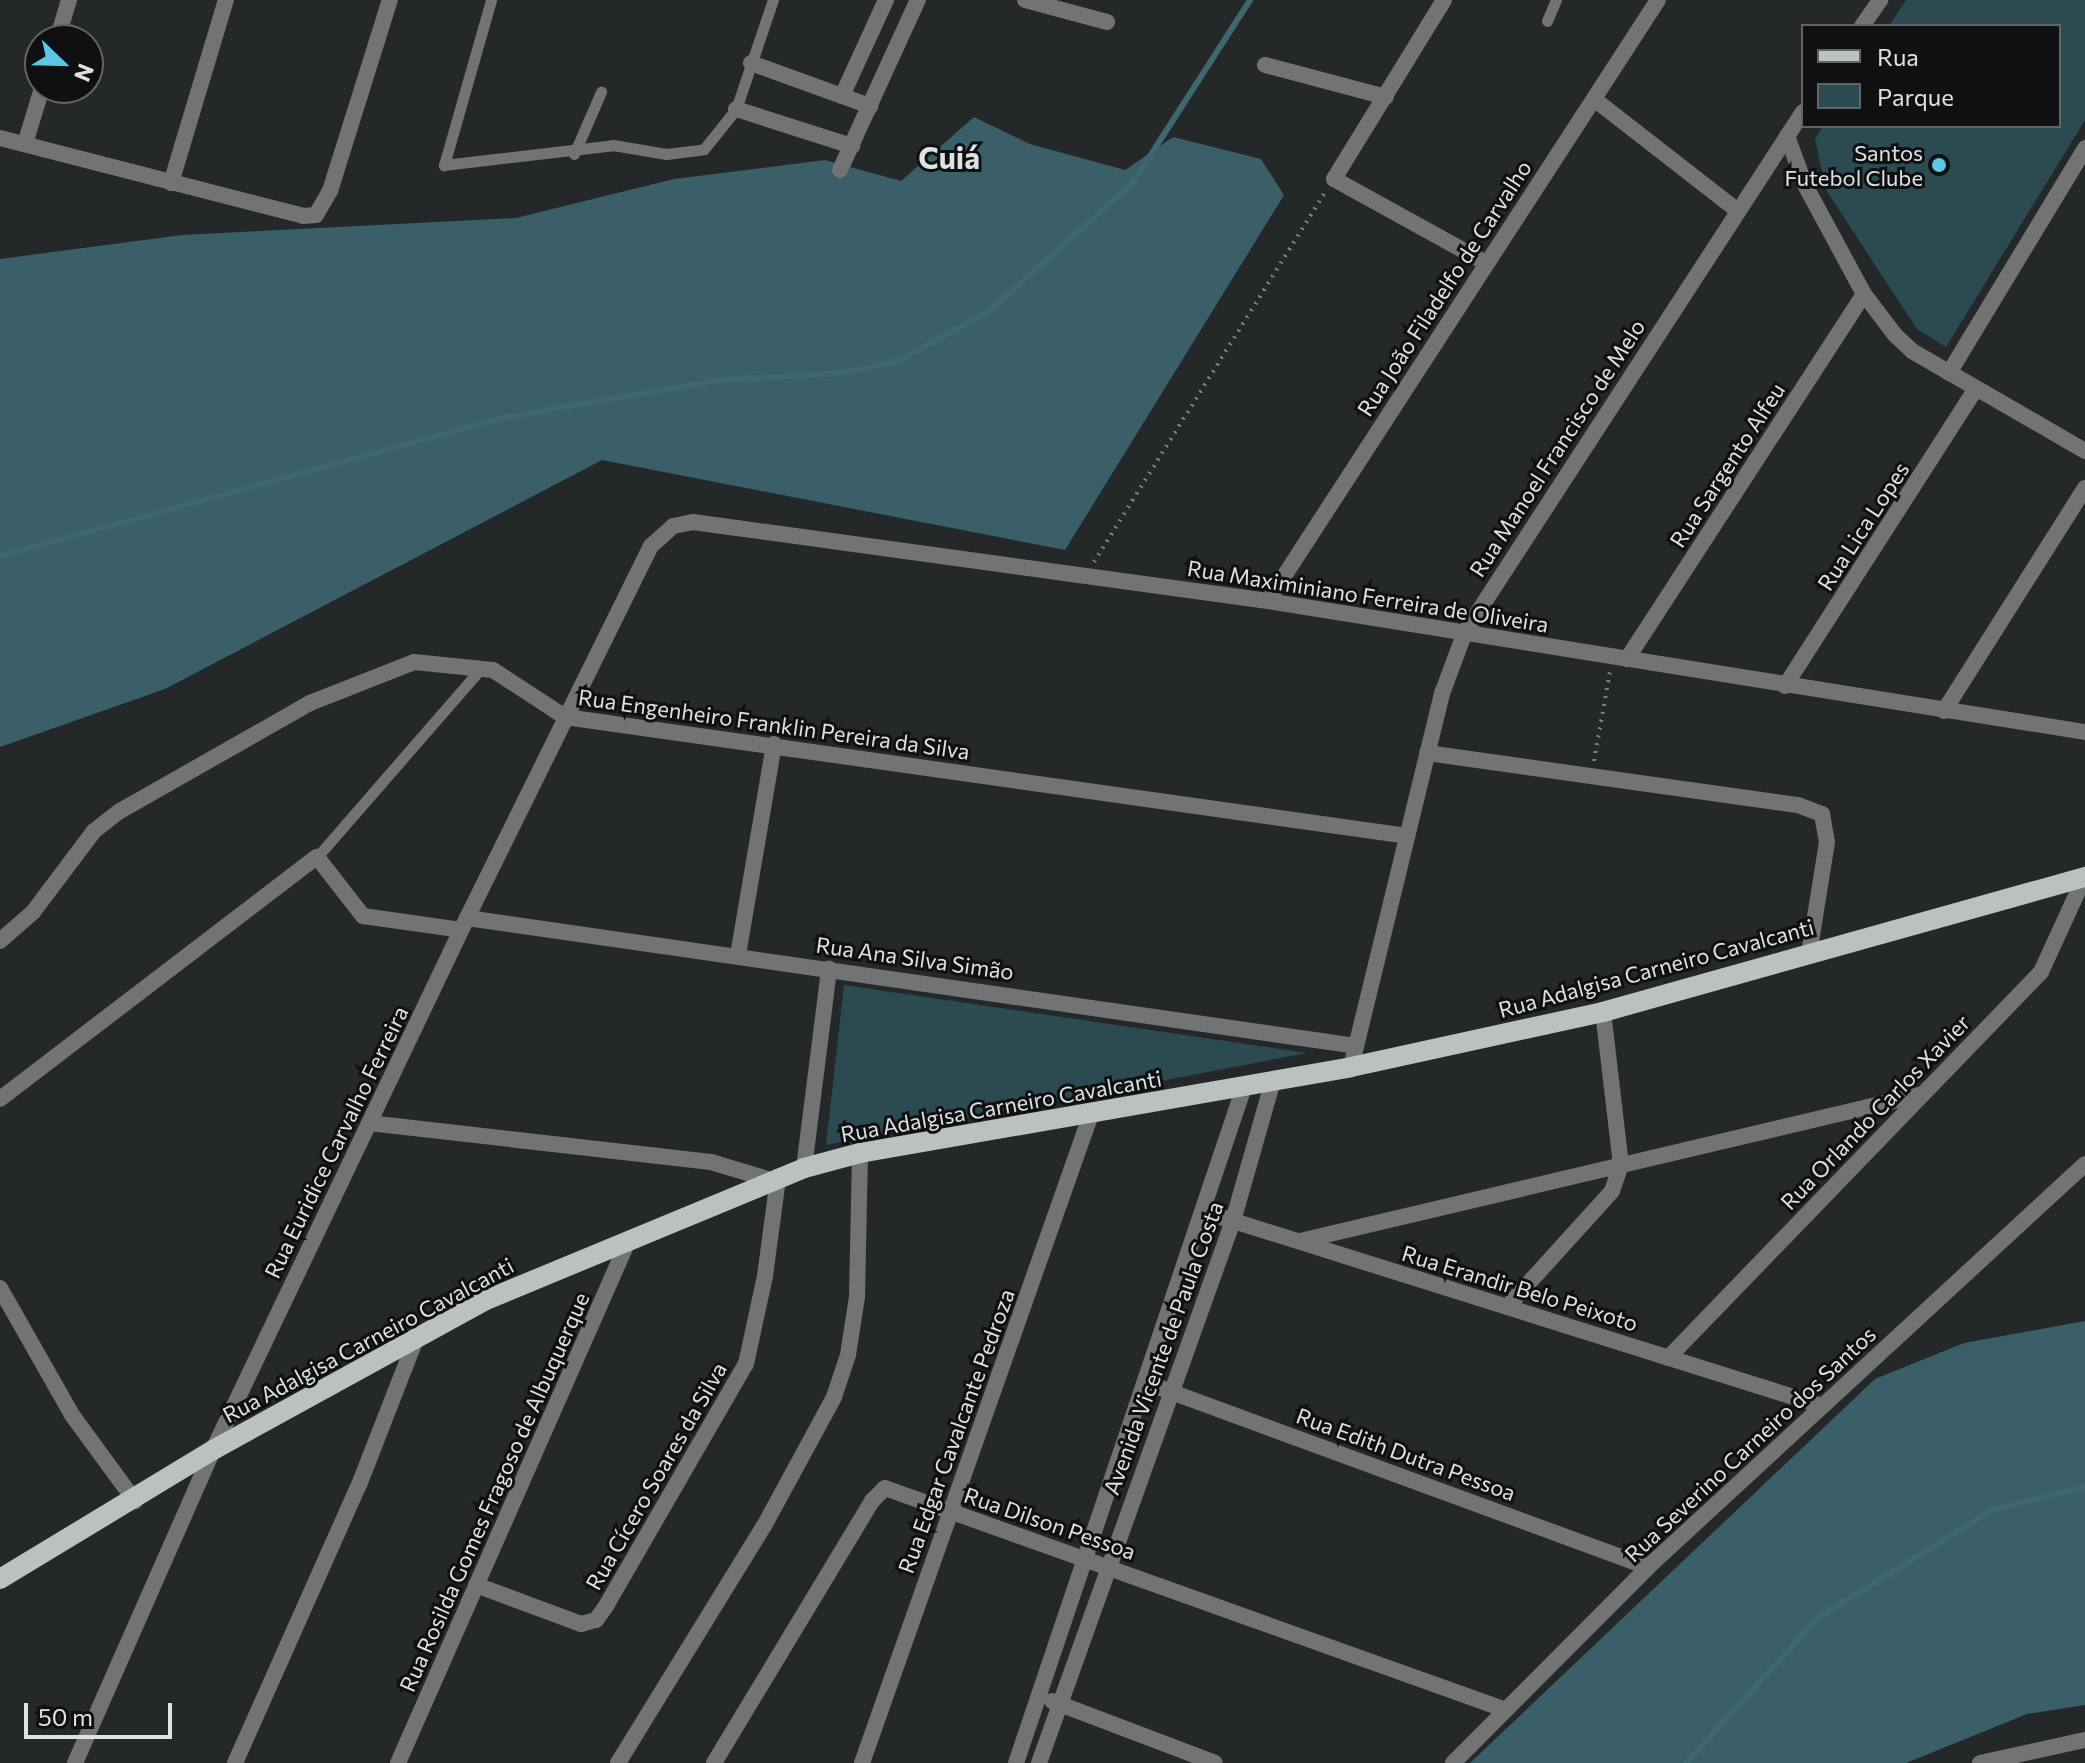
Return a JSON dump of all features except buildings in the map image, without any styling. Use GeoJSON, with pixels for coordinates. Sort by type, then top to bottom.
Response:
{"type":"FeatureCollection","features":[{"type":"Feature","properties":{"kind":"main road","name":"Rua Adalgisa Carneiro Cavalcanti"},"geometry":{"type":"LineString","coordinates":[[0,1579],[135,1501],[213,1450],[486,1300],[804,1168],[860,1153],[1351,1067],[1603,1012],[2084,877]]}},
{"type":"Feature","properties":{"kind":"street"},"geometry":{"type":"LineString","coordinates":[[62,24],[69,0]]}},
{"type":"Feature","properties":{"kind":"street"},"geometry":{"type":"LineString","coordinates":[[171,183],[226,0]]}},
{"type":"Feature","properties":{"kind":"street"},"geometry":{"type":"LineString","coordinates":[[0,138],[303,216],[316,215],[325,204],[390,0]]}},
{"type":"Feature","properties":{"kind":"street"},"geometry":{"type":"LineString","coordinates":[[842,96],[886,0]]}},
{"type":"Feature","properties":{"kind":"street"},"geometry":{"type":"LineString","coordinates":[[840,170],[918,0]]}},
{"type":"Feature","properties":{"kind":"street"},"geometry":{"type":"LineString","coordinates":[[1025,0],[1107,22]]}},
{"type":"Feature","properties":{"kind":"street"},"geometry":{"type":"LineString","coordinates":[[1444,0],[1334,179],[1486,263]]}},
{"type":"Feature","properties":{"kind":"street","name":"Rua João Filadelfo de Carvalho"},"geometry":{"type":"LineString","coordinates":[[1268,601],[1658,0]]}},
{"type":"Feature","properties":{"kind":"street"},"geometry":{"type":"LineString","coordinates":[[1863,24],[1880,0]]}},
{"type":"Feature","properties":{"kind":"street"},"geometry":{"type":"LineString","coordinates":[[751,63],[870,106]]}},
{"type":"Feature","properties":{"kind":"street"},"geometry":{"type":"LineString","coordinates":[[1265,65],[1386,97]]}},
{"type":"Feature","properties":{"kind":"street"},"geometry":{"type":"LineString","coordinates":[[1594,99],[1738,211]]}},
{"type":"Feature","properties":{"kind":"street"},"geometry":{"type":"LineString","coordinates":[[25,144],[37,104]]}},
{"type":"Feature","properties":{"kind":"street"},"geometry":{"type":"LineString","coordinates":[[736,109],[852,146]]}},
{"type":"Feature","properties":{"kind":"street","name":"Rua Manoel Francisco de Melo"},"geometry":{"type":"LineString","coordinates":[[1351,1067],[1443,691],[1465,632],[1801,115]]}},
{"type":"Feature","properties":{"kind":"street"},"geometry":{"type":"LineString","coordinates":[[1787,136],[1805,185],[1864,294],[1912,351],[2085,451]]}},
{"type":"Feature","properties":{"kind":"street"},"geometry":{"type":"LineString","coordinates":[[1949,373],[2085,148]]}},
{"type":"Feature","properties":{"kind":"street","name":"Rua Sargento Alfeu"},"geometry":{"type":"LineString","coordinates":[[1620,658],[1864,294]]}},
{"type":"Feature","properties":{"kind":"street","name":"Rua Lica Lopes"},"geometry":{"type":"LineString","coordinates":[[1785,686],[1976,389]]}},
{"type":"Feature","properties":{"kind":"street"},"geometry":{"type":"LineString","coordinates":[[1944,711],[2085,488]]}},
{"type":"Feature","properties":{"kind":"street","name":"Rua Maximiniano Ferreira de Oliveira"},"geometry":{"type":"LineString","coordinates":[[651,546],[673,526],[693,522],[1268,601],[2085,732]]}},
{"type":"Feature","properties":{"kind":"street","name":"Rua Euridice Carvalho Ferreira"},"geometry":{"type":"LineString","coordinates":[[75,1763],[213,1450],[464,924],[651,546]]}},
{"type":"Feature","properties":{"kind":"street","name":"Rua Engenheiro Franklin Pereira da Silva"},"geometry":{"type":"LineString","coordinates":[[0,941],[33,912],[94,831],[200,764],[310,703],[414,662],[482,666],[513,679],[565,717],[774,744],[1407,836]]}},
{"type":"Feature","properties":{"kind":"street"},"geometry":{"type":"LineString","coordinates":[[738,955],[774,744]]}},
{"type":"Feature","properties":{"kind":"street"},"geometry":{"type":"LineString","coordinates":[[1427,753],[1592,774],[1811,809],[1822,814],[1827,842],[1809,954]]}},
{"type":"Feature","properties":{"kind":"street"},"geometry":{"type":"LineString","coordinates":[[0,1099],[317,857]]}},
{"type":"Feature","properties":{"kind":"street","name":"Rua Ana Silva Simão"},"geometry":{"type":"LineString","coordinates":[[317,857],[363,916],[464,924],[738,955],[1356,1046]]}},
{"type":"Feature","properties":{"kind":"street","name":"Rua Orlando Carlos Xavier"},"geometry":{"type":"LineString","coordinates":[[1668,1358],[2041,972],[2084,877]]}},
{"type":"Feature","properties":{"kind":"street"},"geometry":{"type":"LineString","coordinates":[[804,1168],[829,969]]}},
{"type":"Feature","properties":{"kind":"street"},"geometry":{"type":"LineString","coordinates":[[1507,1307],[1612,1191],[1621,1165],[1603,1012]]}},
{"type":"Feature","properties":{"kind":"street","name":"Avenida Vicente de Paula Costa"},"geometry":{"type":"LineString","coordinates":[[1039,1763],[1233,1221],[1273,1081]]}},
{"type":"Feature","properties":{"kind":"street","name":"Avenida Vicente de Paula Costa"},"geometry":{"type":"LineString","coordinates":[[1016,1763],[1088,1559],[1244,1087]]}},
{"type":"Feature","properties":{"kind":"street"},"geometry":{"type":"LineString","coordinates":[[1298,1242],[1923,1094]]}},
{"type":"Feature","properties":{"kind":"street","name":"Rua Edgar Cavalcante Pedroza"},"geometry":{"type":"LineString","coordinates":[[862,1763],[1091,1114]]}},
{"type":"Feature","properties":{"kind":"street"},"geometry":{"type":"LineString","coordinates":[[369,1123],[711,1162],[774,1179]]}},
{"type":"Feature","properties":{"kind":"street"},"geometry":{"type":"LineString","coordinates":[[618,1763],[799,1467],[834,1397],[848,1355],[857,1297],[860,1153]]}},
{"type":"Feature","properties":{"kind":"street","name":"Rua Severino Carneiro dos Santos"},"geometry":{"type":"LineString","coordinates":[[1453,1763],[1648,1567],[2085,1164]]}},
{"type":"Feature","properties":{"kind":"street","name":"Rua Cícero Soares da Silva"},"geometry":{"type":"LineString","coordinates":[[476,1585],[581,1624],[601,1613],[746,1364],[765,1276],[774,1179]]}},
{"type":"Feature","properties":{"kind":"street","name":"Rua Erandir Belo Peixoto"},"geometry":{"type":"LineString","coordinates":[[1205,1212],[1822,1406]]}},
{"type":"Feature","properties":{"kind":"street","name":"Rua Rosilda Gomes Fragoso de Albuquerque"},"geometry":{"type":"LineString","coordinates":[[398,1763],[629,1239]]}},
{"type":"Feature","properties":{"kind":"street"},"geometry":{"type":"LineString","coordinates":[[0,1288],[72,1415],[135,1501]]}},
{"type":"Feature","properties":{"kind":"street"},"geometry":{"type":"LineString","coordinates":[[235,1763],[359,1485],[417,1336]]}},
{"type":"Feature","properties":{"kind":"street","name":"Rua Edith Dutra Pessoa"},"geometry":{"type":"LineString","coordinates":[[1147,1383],[1648,1567]]}},
{"type":"Feature","properties":{"kind":"street","name":"Rua Dilson Pessoa"},"geometry":{"type":"LineString","coordinates":[[714,1763],[878,1491],[898,1490],[1506,1710]]}},
{"type":"Feature","properties":{"kind":"street"},"geometry":{"type":"LineString","coordinates":[[1039,1697],[1215,1763]]}},
{"type":"Feature","properties":{"kind":"street"},"geometry":{"type":"LineString","coordinates":[[1980,1763],[2085,1740]]}},
{"type":"Feature","properties":{"kind":"lane"},"geometry":{"type":"LineString","coordinates":[[491,0],[444,165],[574,154],[613,145],[666,154],[704,149],[736,109],[773,0]]}},
{"type":"Feature","properties":{"kind":"lane"},"geometry":{"type":"LineString","coordinates":[[1547,21],[1556,0]]}},
{"type":"Feature","properties":{"kind":"lane"},"geometry":{"type":"LineString","coordinates":[[574,154],[601,92]]}},
{"type":"Feature","properties":{"kind":"lane"},"geometry":{"type":"LineString","coordinates":[[317,857],[482,666]]}},
{"type":"Feature","properties":{"kind":"path"},"geometry":{"type":"LineString","coordinates":[[1084,578],[1334,179]]}},
{"type":"Feature","properties":{"kind":"path"},"geometry":{"type":"LineString","coordinates":[[1592,774],[1620,658]]}},
{"type":"Feature","properties":{"kind":"green space","name":"Santos Futebol Clube"},"geometry":{"type":"Polygon","coordinates":[[[1906,0],[2085,0],[2085,120],[1946,347],[1917,329],[1826,190],[1815,139],[1822,128],[2061,128],[2061,24],[1890,24],[1906,0]]]}},
{"type":"Feature","properties":{"kind":"green space"},"geometry":{"type":"Polygon","coordinates":[[[844,985],[1307,1053],[826,1145],[844,985]]]}},
{"type":"Feature","properties":{"kind":"shaded area"},"geometry":{"type":"Polygon","coordinates":[[[974,117],[1030,144],[1125,170],[1173,137],[1261,159],[1284,195],[1065,550],[602,460],[165,689],[0,747],[0,259],[182,235],[516,218],[674,179],[825,160],[901,181],[974,117]]]}},
{"type":"Feature","properties":{"kind":"shaded area"},"geometry":{"type":"Polygon","coordinates":[[[2085,1321],[2085,1705],[2027,1714],[1906,1763],[1470,1763],[1875,1379],[1964,1343],[2085,1321]]]}},
{"type":"Feature","properties":{"kind":"waterway"},"geometry":{"type":"LineString","coordinates":[[0,556],[502,418],[720,380],[831,374],[893,363],[987,313],[1132,184],[1250,0]]}},
{"type":"Feature","properties":{"kind":"waterway"},"geometry":{"type":"LineString","coordinates":[[1686,1763],[1818,1618],[1992,1510],[2085,1487]]}},
{"type":"Feature","properties":{"kind":"place","name":"Santos Futebol Clube"},"geometry":{"type":"Point","coordinates":[1939,165]}},
{"type":"Feature","properties":{"kind":"district","name":"Cuiá"},"geometry":{"type":"Point","coordinates":[949,157]}}]}
